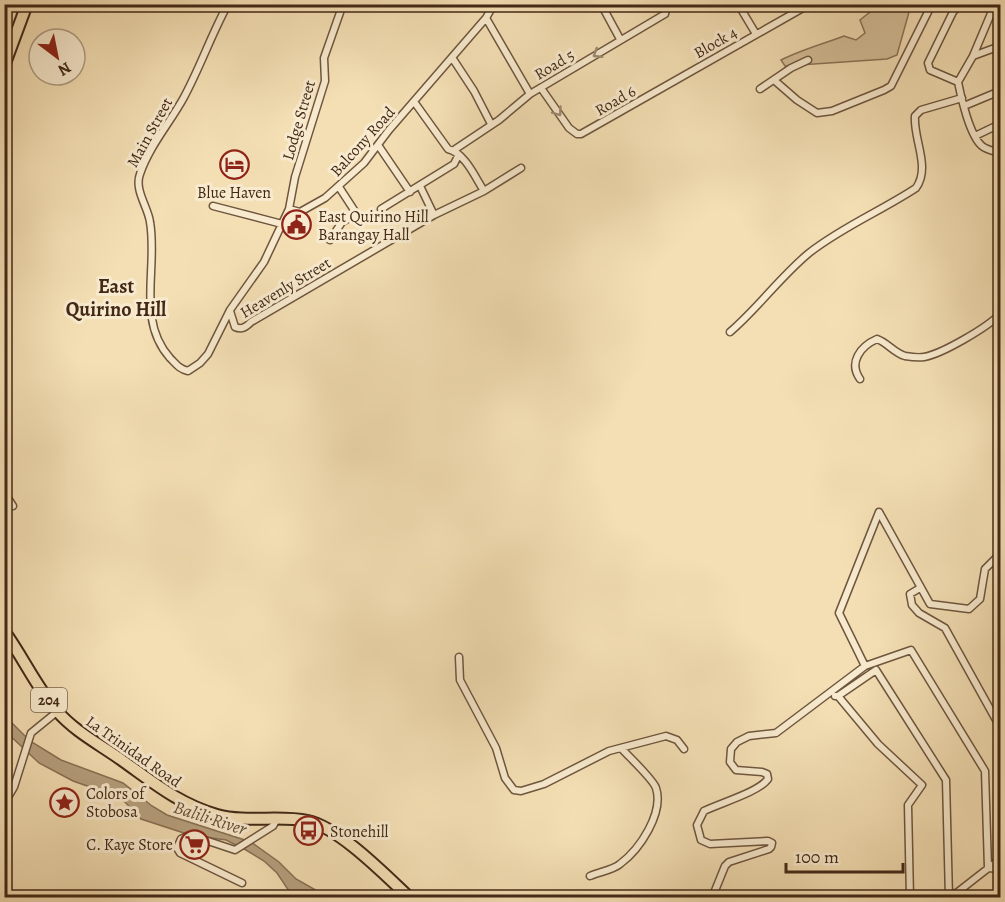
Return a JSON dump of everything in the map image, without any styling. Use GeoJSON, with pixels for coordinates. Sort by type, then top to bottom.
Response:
{"type":"FeatureCollection","features":[{"type":"Feature","properties":{"kind":"highway"},"geometry":{"type":"LineString","coordinates":[[4,66],[27,4]]}},
{"type":"Feature","properties":{"kind":"highway","name":"La Trinidad Road"},"geometry":{"type":"LineString","coordinates":[[4,631],[43,692],[58,711],[85,735],[160,789],[180,801],[217,815],[249,819],[309,821],[336,834],[410,897]]}},
{"type":"Feature","properties":{"kind":"street","name":"Main Street"},"geometry":{"type":"LineString","coordinates":[[228,4],[197,72],[139,176],[140,191],[150,220],[151,231],[153,264],[150,312],[153,329],[161,346],[179,368],[188,371],[208,354],[230,310]]}},
{"type":"Feature","properties":{"kind":"street","name":"Lodge Street"},"geometry":{"type":"LineString","coordinates":[[289,209],[295,177],[325,81],[324,58],[343,4]]}},
{"type":"Feature","properties":{"kind":"street","name":"Balcony Road"},"geometry":{"type":"LineString","coordinates":[[300,212],[325,198],[364,163],[453,59],[486,18],[494,4]]}},
{"type":"Feature","properties":{"kind":"street"},"geometry":{"type":"LineString","coordinates":[[601,4],[620,39]]}},
{"type":"Feature","properties":{"kind":"street","name":"Road 5"},"geometry":{"type":"LineString","coordinates":[[381,209],[454,164],[456,153],[530,94],[665,14],[667,4]]}},
{"type":"Feature","properties":{"kind":"street"},"geometry":{"type":"LineString","coordinates":[[738,4],[756,34]]}},
{"type":"Feature","properties":{"kind":"street","name":"Block 4"},"geometry":{"type":"LineString","coordinates":[[665,86],[810,4]]}},
{"type":"Feature","properties":{"kind":"street"},"geometry":{"type":"LineString","coordinates":[[774,80],[797,100],[817,113],[832,111],[884,90],[891,86],[932,4]]}},
{"type":"Feature","properties":{"kind":"street"},"geometry":{"type":"LineString","coordinates":[[958,82],[930,70],[928,63],[953,12],[960,4]]}},
{"type":"Feature","properties":{"kind":"street"},"geometry":{"type":"LineString","coordinates":[[995,4],[973,56],[958,82],[975,136],[986,149],[1000,153]]}},
{"type":"Feature","properties":{"kind":"street"},"geometry":{"type":"LineString","coordinates":[[486,18],[530,94]]}},
{"type":"Feature","properties":{"kind":"street"},"geometry":{"type":"LineString","coordinates":[[973,56],[1000,46]]}},
{"type":"Feature","properties":{"kind":"street"},"geometry":{"type":"LineString","coordinates":[[453,59],[474,91],[491,124]]}},
{"type":"Feature","properties":{"kind":"street"},"geometry":{"type":"LineString","coordinates":[[760,89],[791,68],[808,60]]}},
{"type":"Feature","properties":{"kind":"street","name":"Road 6"},"geometry":{"type":"LineString","coordinates":[[541,88],[569,128],[578,135],[619,115],[665,86]]}},
{"type":"Feature","properties":{"kind":"street"},"geometry":{"type":"LineString","coordinates":[[964,106],[1000,91]]}},
{"type":"Feature","properties":{"kind":"street"},"geometry":{"type":"LineString","coordinates":[[730,332],[758,307],[779,281],[811,252],[845,228],[916,188],[921,181],[922,168],[915,116],[921,110],[962,98]]}},
{"type":"Feature","properties":{"kind":"street"},"geometry":{"type":"LineString","coordinates":[[415,103],[448,149],[463,158],[484,191]]}},
{"type":"Feature","properties":{"kind":"street"},"geometry":{"type":"LineString","coordinates":[[975,136],[1000,124]]}},
{"type":"Feature","properties":{"kind":"street"},"geometry":{"type":"LineString","coordinates":[[378,145],[410,192]]}},
{"type":"Feature","properties":{"kind":"street","name":"Heavenly Street"},"geometry":{"type":"LineString","coordinates":[[230,310],[235,327],[239,329],[246,327],[250,322],[434,215],[484,191],[521,168]]}},
{"type":"Feature","properties":{"kind":"street"},"geometry":{"type":"LineString","coordinates":[[420,186],[434,215]]}},
{"type":"Feature","properties":{"kind":"street"},"geometry":{"type":"LineString","coordinates":[[330,240],[342,222],[355,215],[339,187]]}},
{"type":"Feature","properties":{"kind":"street"},"geometry":{"type":"LineString","coordinates":[[213,206],[282,224]]}},
{"type":"Feature","properties":{"kind":"street"},"geometry":{"type":"LineString","coordinates":[[230,310],[264,262],[289,209],[300,212],[304,221]]}},
{"type":"Feature","properties":{"kind":"street"},"geometry":{"type":"LineString","coordinates":[[860,379],[857,375],[855,361],[861,350],[872,342],[881,340],[896,352],[906,356],[924,357],[948,347],[990,323],[1000,314]]}},
{"type":"Feature","properties":{"kind":"street"},"geometry":{"type":"LineString","coordinates":[[4,492],[13,506]]}},
{"type":"Feature","properties":{"kind":"street"},"geometry":{"type":"LineString","coordinates":[[865,666],[839,613],[879,512],[930,604],[969,609],[980,600],[985,570],[1000,554]]}},
{"type":"Feature","properties":{"kind":"street"},"geometry":{"type":"LineString","coordinates":[[920,588],[910,594],[912,605],[919,613],[945,628],[1000,727]]}},
{"type":"Feature","properties":{"kind":"street"},"geometry":{"type":"LineString","coordinates":[[712,897],[725,866],[729,862],[769,849],[772,843],[768,841],[710,844],[701,840],[697,825],[704,811],[764,785],[768,779],[762,772],[736,770],[730,762],[731,748],[749,736],[776,733],[865,666],[911,650],[985,771],[988,868]]}},
{"type":"Feature","properties":{"kind":"street"},"geometry":{"type":"LineString","coordinates":[[459,657],[460,680],[495,747],[505,778],[514,790],[521,791],[544,784],[609,751],[668,736],[676,740],[684,749]]}},
{"type":"Feature","properties":{"kind":"street"},"geometry":{"type":"LineString","coordinates":[[838,696],[876,670],[946,780],[951,896]]}},
{"type":"Feature","properties":{"kind":"street"},"geometry":{"type":"LineString","coordinates":[[827,694],[838,696],[878,744],[922,785],[908,805],[910,897]]}},
{"type":"Feature","properties":{"kind":"street"},"geometry":{"type":"LineString","coordinates":[[4,804],[14,787],[31,733],[58,711]]}},
{"type":"Feature","properties":{"kind":"street"},"geometry":{"type":"LineString","coordinates":[[590,876],[618,866],[644,838],[657,814],[656,787],[622,749]]}},
{"type":"Feature","properties":{"kind":"street"},"geometry":{"type":"LineString","coordinates":[[242,883],[178,851],[181,839],[187,836],[232,850],[273,826],[277,819]]}},
{"type":"Feature","properties":{"kind":"street"},"geometry":{"type":"LineString","coordinates":[[951,896],[1000,859]]}},
{"type":"Feature","properties":{"kind":"street"},"geometry":{"type":"LineString","coordinates":[[988,868],[1000,869]]}},
{"type":"Feature","properties":{"kind":"street"},"geometry":{"type":"LineString","coordinates":[[951,896],[972,897]]}},
{"type":"Feature","properties":{"kind":"shaded area"},"geometry":{"type":"Polygon","coordinates":[[[867,5],[911,5],[897,55],[887,59],[785,66],[781,60],[804,50],[844,36],[856,40],[865,33],[860,20],[870,12],[867,5]]]}},
{"type":"Feature","properties":{"kind":"shaded area"},"geometry":{"type":"Polygon","coordinates":[[[4,715],[30,741],[61,760],[123,783],[167,815],[251,842],[279,862],[296,879],[328,897],[293,897],[277,873],[264,861],[246,850],[226,840],[190,835],[141,819],[125,802],[113,795],[73,781],[39,763],[5,731],[4,715]]]}},
{"type":"Feature","properties":{"kind":"place","name":"Blue Haven"},"geometry":{"type":"Point","coordinates":[234,164]}},
{"type":"Feature","properties":{"kind":"place","name":"East Quirino Hill Barangay Hall"},"geometry":{"type":"Point","coordinates":[297,225]}},
{"type":"Feature","properties":{"kind":"place","name":"Colors of Stobosa"},"geometry":{"type":"Point","coordinates":[65,802]}},
{"type":"Feature","properties":{"kind":"place","name":"Stonehill"},"geometry":{"type":"Point","coordinates":[309,831]}},
{"type":"Feature","properties":{"kind":"place","name":"C. Kaye Store"},"geometry":{"type":"Point","coordinates":[194,844]}},
{"type":"Feature","properties":{"kind":"district","name":"East Quirino Hill"},"geometry":{"type":"Point","coordinates":[116,298]}},
{"type":"Feature","properties":{"kind":"water label","name":"Balili River"},"geometry":{"type":"Point","coordinates":[210,818]}}]}
